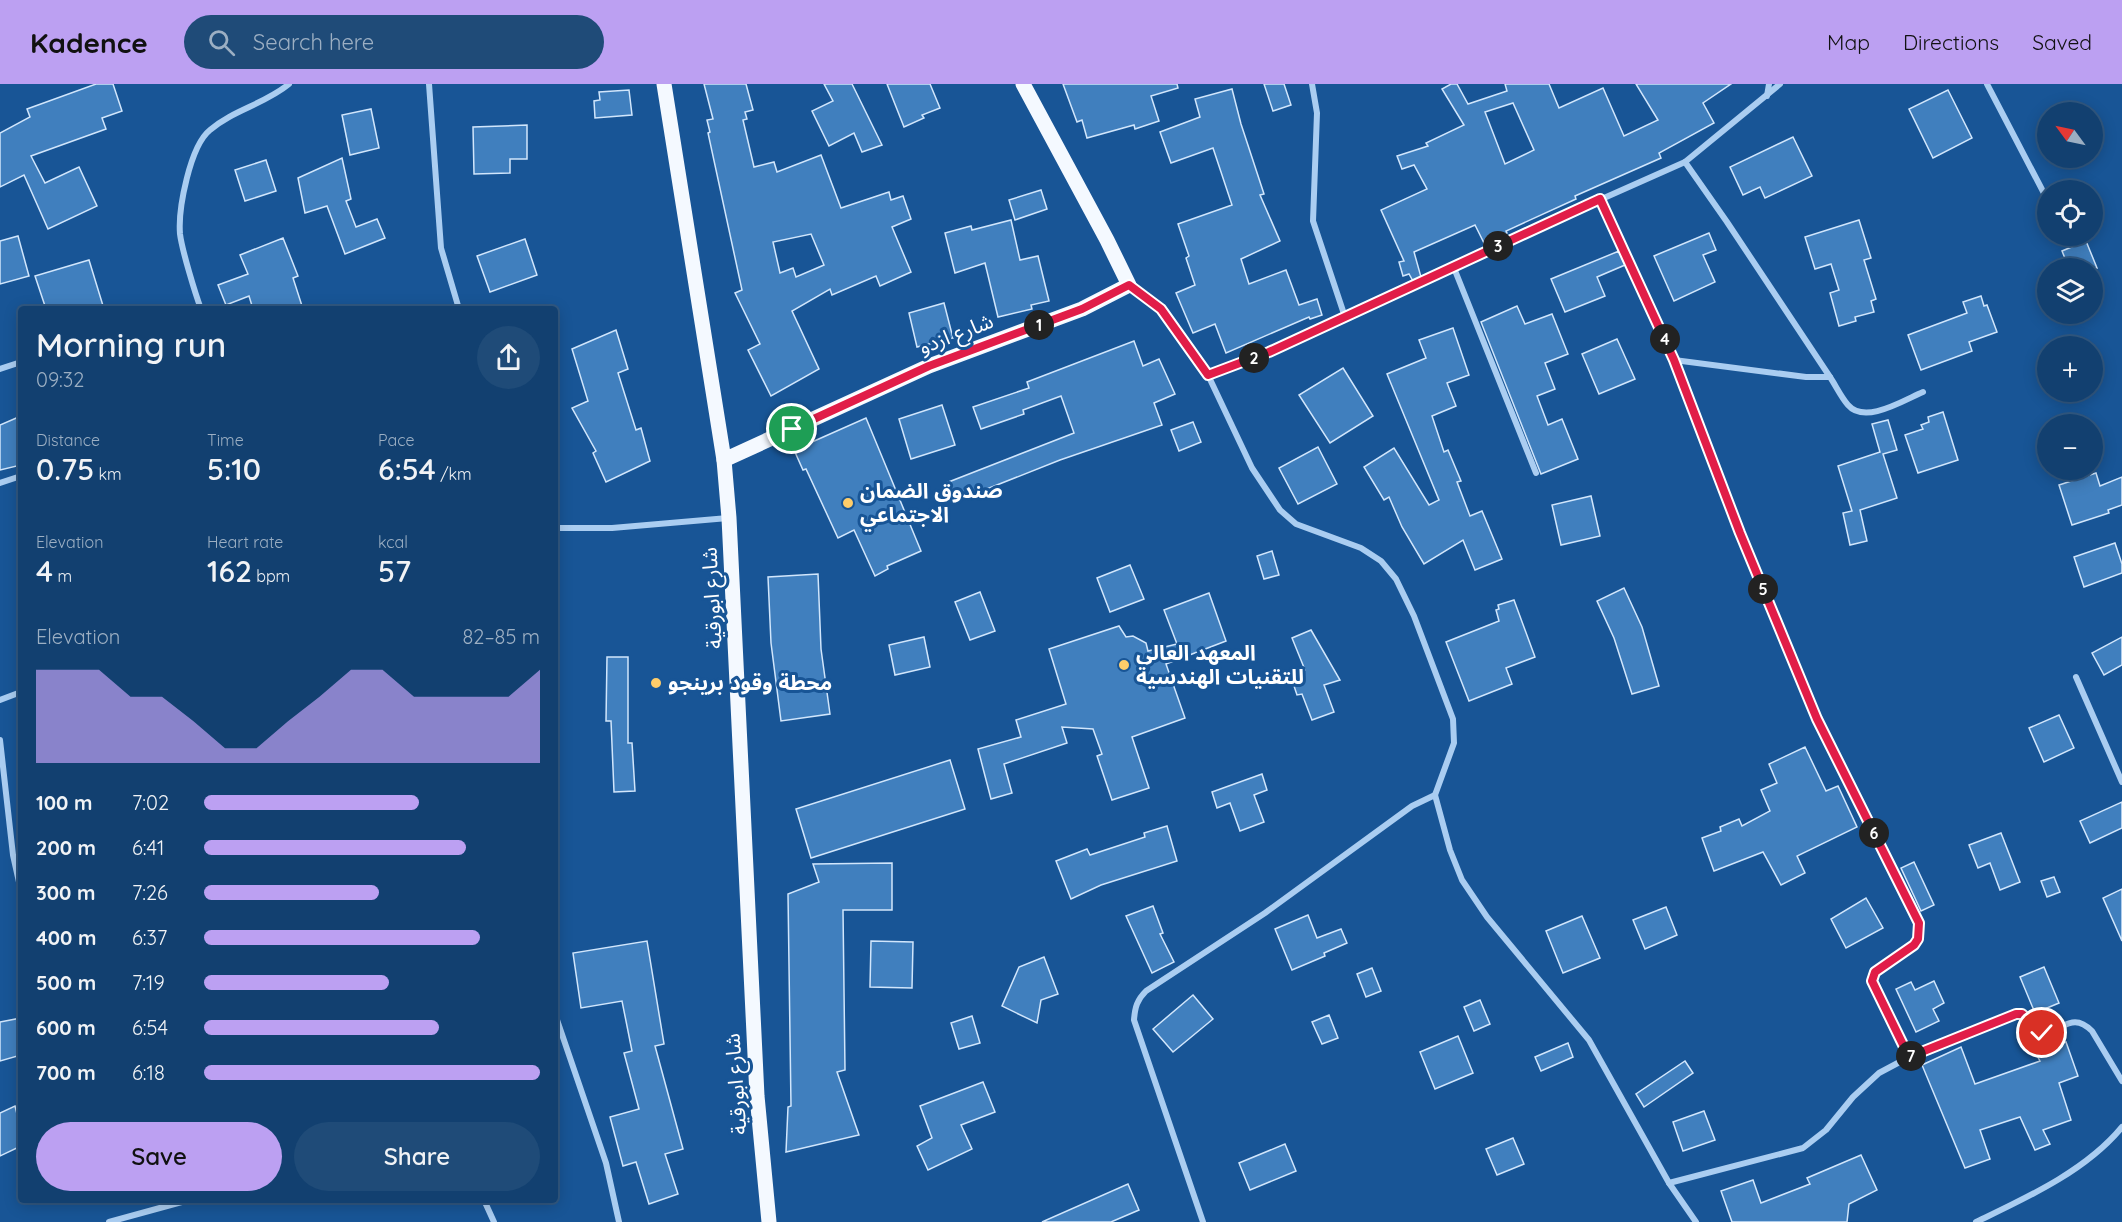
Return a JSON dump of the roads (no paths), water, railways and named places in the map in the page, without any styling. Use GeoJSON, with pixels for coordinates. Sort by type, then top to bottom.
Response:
{"type":"FeatureCollection","features":[{"type":"Feature","properties":{"kind":"main road","name":"شارع ابورقية"},"geometry":{"type":"LineString","coordinates":[[664,84],[724,460],[729,518],[757,1096],[769,1222]]}},
{"type":"Feature","properties":{"kind":"main road"},"geometry":{"type":"LineString","coordinates":[[1023,84],[1129,285]]}},
{"type":"Feature","properties":{"kind":"main road","name":"شارع ازدو"},"geometry":{"type":"LineString","coordinates":[[724,460],[929,366],[1082,309],[1129,285]]}},
{"type":"Feature","properties":{"kind":"street"},"geometry":{"type":"LineString","coordinates":[[200,306],[180,234],[188,176],[198,146],[207,132],[224,119],[289,84]]}},
{"type":"Feature","properties":{"kind":"street"},"geometry":{"type":"LineString","coordinates":[[429,84],[441,248],[458,306]]}},
{"type":"Feature","properties":{"kind":"street"},"geometry":{"type":"LineString","coordinates":[[1312,84],[1317,112],[1313,221],[1345,317]]}},
{"type":"Feature","properties":{"kind":"street"},"geometry":{"type":"LineString","coordinates":[[1767,96],[1769,84]]}},
{"type":"Feature","properties":{"kind":"street"},"geometry":{"type":"LineString","coordinates":[[1208,375],[1269,352],[1685,162],[1780,84]]}},
{"type":"Feature","properties":{"kind":"street"},"geometry":{"type":"LineString","coordinates":[[1987,84],[2037,180]]}},
{"type":"Feature","properties":{"kind":"street"},"geometry":{"type":"LineString","coordinates":[[1685,162],[1847,405],[1857,412],[1872,413],[1923,392]]}},
{"type":"Feature","properties":{"kind":"street"},"geometry":{"type":"LineString","coordinates":[[1600,199],[1674,360],[1740,533],[1817,719],[1919,923],[1918,939],[1914,945],[1875,972],[1872,981],[1909,1057]]}},
{"type":"Feature","properties":{"kind":"street"},"geometry":{"type":"LineString","coordinates":[[1454,268],[1536,473]]}},
{"type":"Feature","properties":{"kind":"street"},"geometry":{"type":"LineString","coordinates":[[1129,285],[1161,309],[1208,375],[1252,468],[1280,510],[1296,524],[1361,548],[1381,561],[1396,579],[1414,616],[1453,719],[1454,743],[1435,795],[1450,850],[1462,880],[1487,916],[1588,1040],[1669,1183],[1696,1222]]}},
{"type":"Feature","properties":{"kind":"street"},"geometry":{"type":"LineString","coordinates":[[1674,360],[1806,377],[1830,377]]}},
{"type":"Feature","properties":{"kind":"street"},"geometry":{"type":"LineString","coordinates":[[0,369],[18,363]]}},
{"type":"Feature","properties":{"kind":"street"},"geometry":{"type":"LineString","coordinates":[[0,483],[18,477]]}},
{"type":"Feature","properties":{"kind":"street"},"geometry":{"type":"LineString","coordinates":[[558,528],[612,528],[729,518]]}},
{"type":"Feature","properties":{"kind":"street"},"geometry":{"type":"LineString","coordinates":[[2076,677],[2122,782]]}},
{"type":"Feature","properties":{"kind":"street"},"geometry":{"type":"LineString","coordinates":[[0,700],[18,693]]}},
{"type":"Feature","properties":{"kind":"street"},"geometry":{"type":"LineString","coordinates":[[0,740],[17,854]]}},
{"type":"Feature","properties":{"kind":"street"},"geometry":{"type":"LineString","coordinates":[[1203,1222],[1134,1020],[1138,999],[1146,990],[1265,913],[1413,806],[1435,795]]}},
{"type":"Feature","properties":{"kind":"street"},"geometry":{"type":"LineString","coordinates":[[1669,1183],[1803,1148],[1826,1130],[1866,1082],[1909,1057],[2022,1014],[2042,1033],[2070,1022],[2085,1024],[2092,1031],[2122,1081]]}},
{"type":"Feature","properties":{"kind":"street"},"geometry":{"type":"LineString","coordinates":[[558,1023],[606,1163],[619,1222]]}},
{"type":"Feature","properties":{"kind":"street"},"geometry":{"type":"LineString","coordinates":[[1976,1222],[2043,1188],[2080,1164],[2122,1127]]}},
{"type":"Feature","properties":{"kind":"street"},"geometry":{"type":"LineString","coordinates":[[109,1222],[178,1203]]}},
{"type":"Feature","properties":{"kind":"street"},"geometry":{"type":"LineString","coordinates":[[485,1203],[494,1222]]}},
{"type":"Feature","properties":{"kind":"place","name":"صندوق الضمان الاجتماعي"},"geometry":{"type":"Point","coordinates":[848,503]}},
{"type":"Feature","properties":{"kind":"place","name":"المعهد العالي للتقنيات الهندسية"},"geometry":{"type":"Point","coordinates":[1124,665]}},
{"type":"Feature","properties":{"kind":"place","name":"محطة وقود برينجو"},"geometry":{"type":"Point","coordinates":[656,683]}}]}
